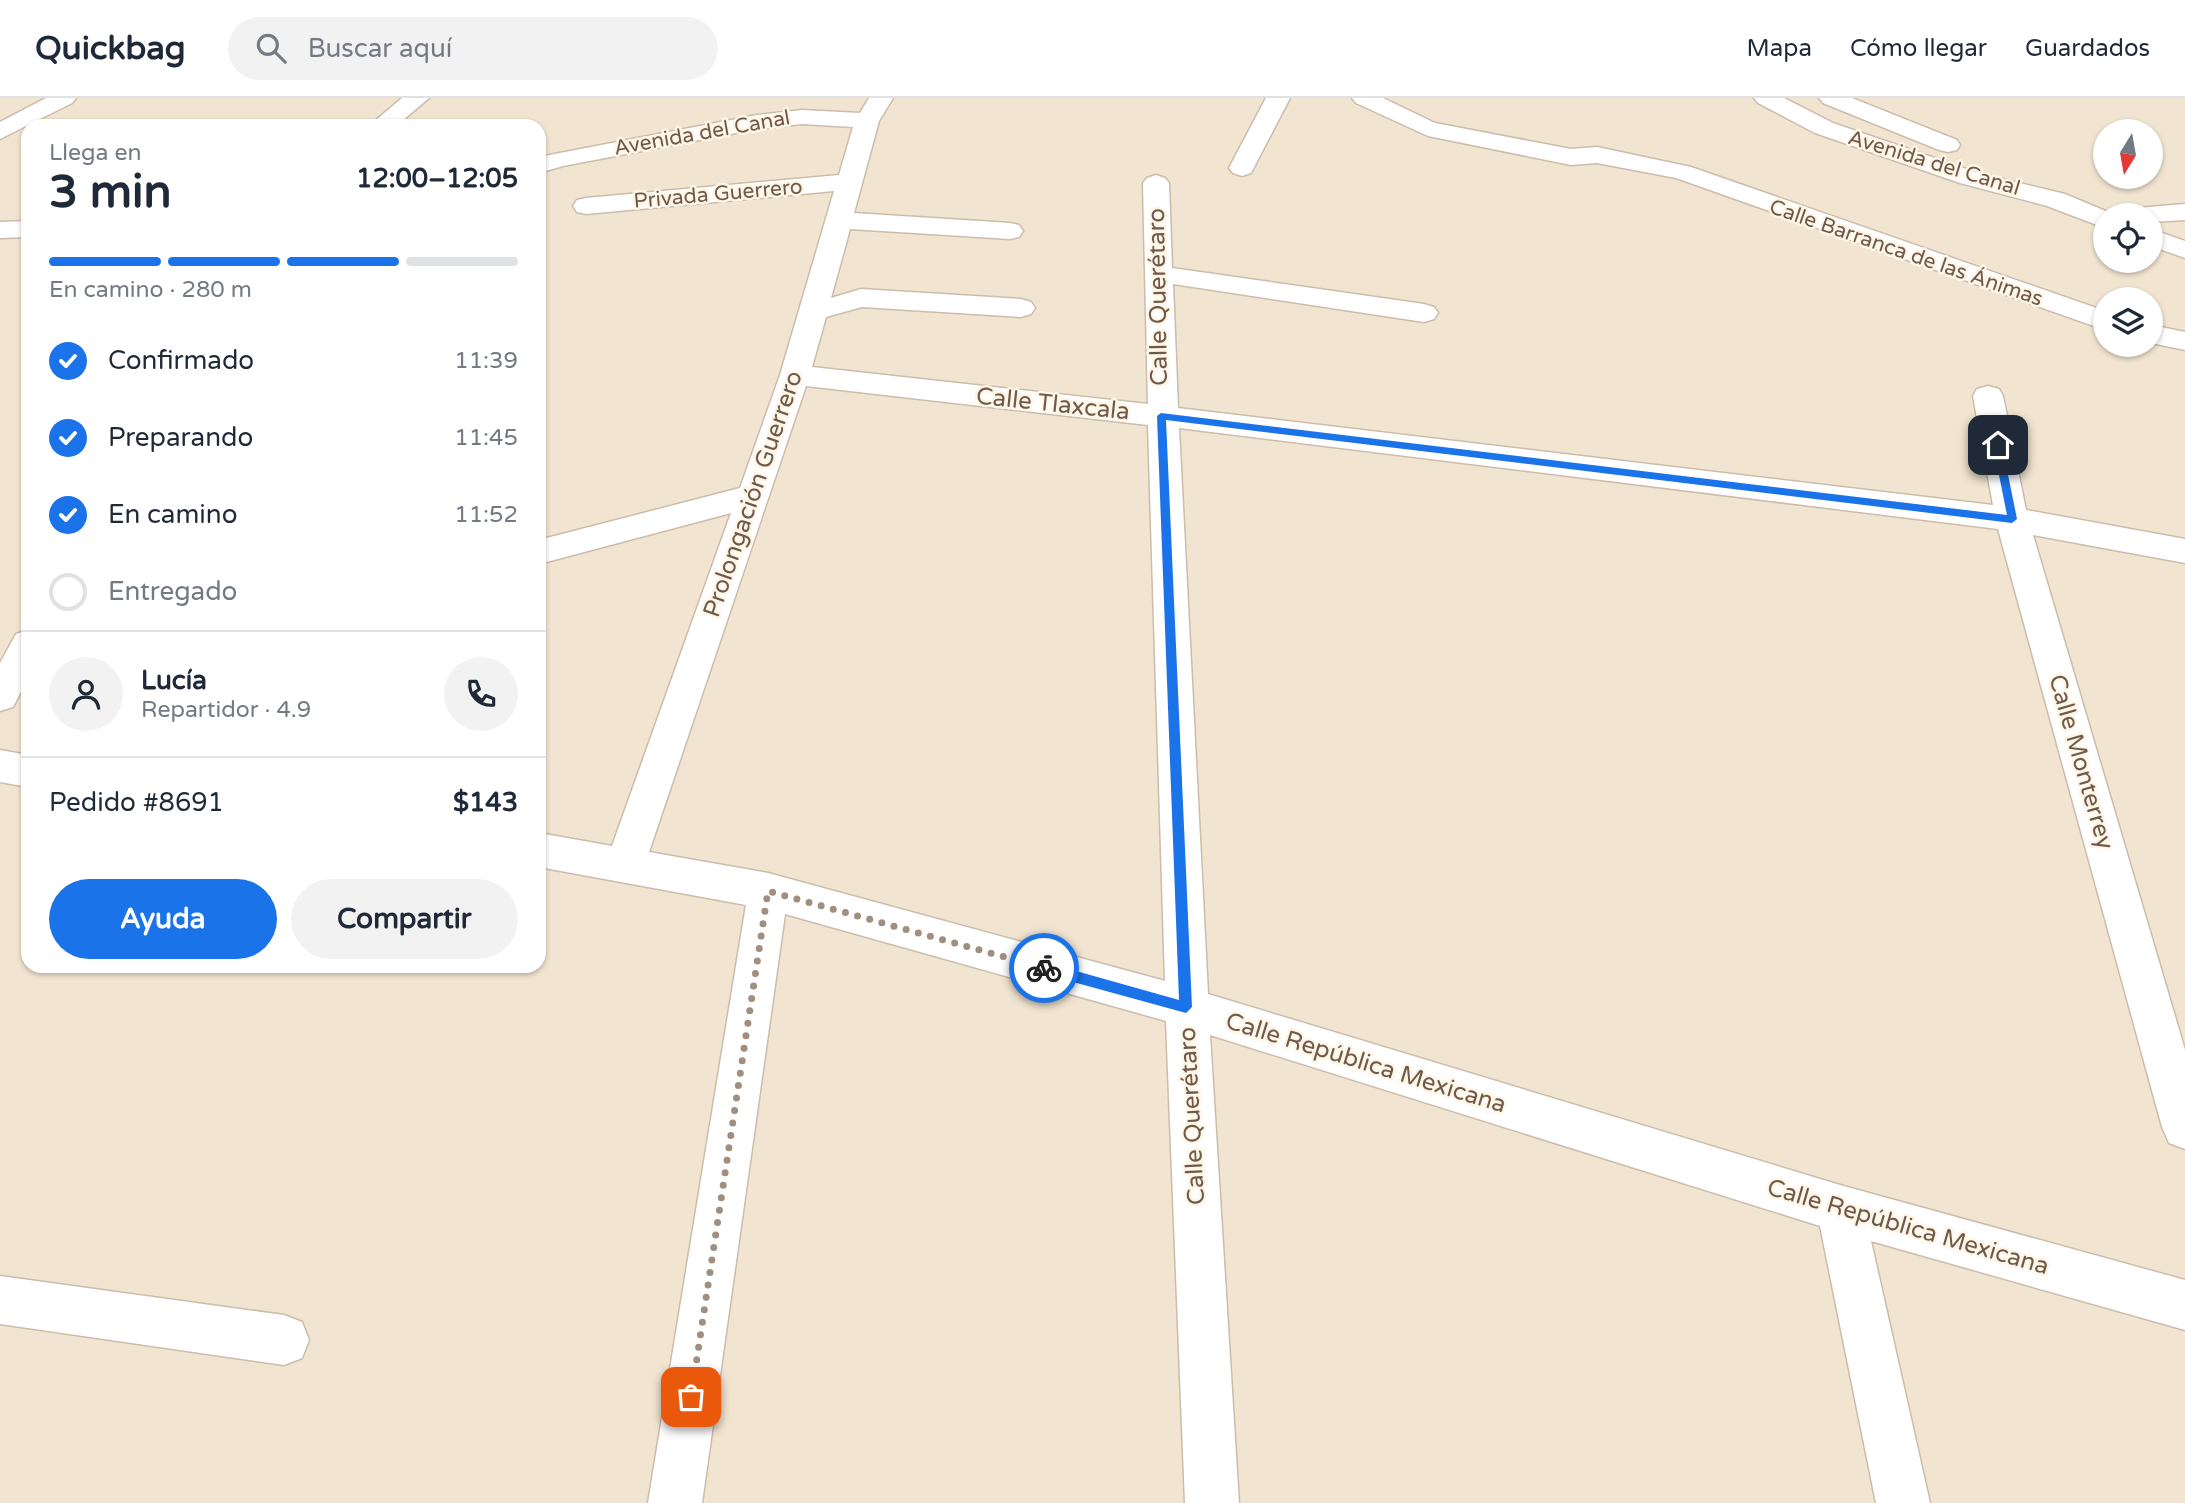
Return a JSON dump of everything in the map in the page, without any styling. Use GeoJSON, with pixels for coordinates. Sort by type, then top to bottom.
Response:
{"type":"FeatureCollection","features":[{"type":"Feature","properties":{"kind":"street"},"geometry":{"type":"LineString","coordinates":[[24,119],[64,98]]}},
{"type":"Feature","properties":{"kind":"street"},"geometry":{"type":"LineString","coordinates":[[390,119],[417,98]]}},
{"type":"Feature","properties":{"kind":"street"},"geometry":{"type":"LineString","coordinates":[[1242,168],[1278,98]]}},
{"type":"Feature","properties":{"kind":"street","name":"Calle Barranca de las Ánimas"},"geometry":{"type":"LineString","coordinates":[[1364,98],[1428,129],[1572,157],[1597,172],[1675,187],[1707,183],[2093,317]]}},
{"type":"Feature","properties":{"kind":"street","name":"Avenida del Canal"},"geometry":{"type":"LineString","coordinates":[[1766,98],[1824,128],[1969,178],[2056,200],[2093,214]]}},
{"type":"Feature","properties":{"kind":"street"},"geometry":{"type":"LineString","coordinates":[[1831,98],[1992,163],[2056,200]]}},
{"type":"Feature","properties":{"kind":"street","name":"Avenida del Canal"},"geometry":{"type":"LineString","coordinates":[[546,163],[757,122],[874,109]]}},
{"type":"Feature","properties":{"kind":"street","name":"Prolongación Guerrero"},"geometry":{"type":"LineString","coordinates":[[625,864],[795,375],[839,219],[874,109]]}},
{"type":"Feature","properties":{"kind":"street"},"geometry":{"type":"LineString","coordinates":[[0,132],[21,121]]}},
{"type":"Feature","properties":{"kind":"street","name":"Privada Guerrero"},"geometry":{"type":"LineString","coordinates":[[586,206],[850,182]]}},
{"type":"Feature","properties":{"kind":"street","name":"Calle Querétaro"},"geometry":{"type":"LineString","coordinates":[[1156,183],[1161,416],[1186,1007],[1213,1503]]}},
{"type":"Feature","properties":{"kind":"street"},"geometry":{"type":"LineString","coordinates":[[2163,213],[2185,212]]}},
{"type":"Feature","properties":{"kind":"street"},"geometry":{"type":"LineString","coordinates":[[839,219],[1010,231]]}},
{"type":"Feature","properties":{"kind":"street"},"geometry":{"type":"LineString","coordinates":[[0,230],[21,229]]}},
{"type":"Feature","properties":{"kind":"street"},"geometry":{"type":"LineString","coordinates":[[2163,242],[2185,250]]}},
{"type":"Feature","properties":{"kind":"street"},"geometry":{"type":"LineString","coordinates":[[1158,274],[1424,313]]}},
{"type":"Feature","properties":{"kind":"street"},"geometry":{"type":"LineString","coordinates":[[813,312],[861,298],[1021,308]]}},
{"type":"Feature","properties":{"kind":"street"},"geometry":{"type":"LineString","coordinates":[[2163,336],[2185,341]]}},
{"type":"Feature","properties":{"kind":"street","name":"Calle Tlaxcala"},"geometry":{"type":"LineString","coordinates":[[795,375],[1161,416],[2012,519],[2185,551]]}},
{"type":"Feature","properties":{"kind":"street","name":"Calle Monterrey"},"geometry":{"type":"LineString","coordinates":[[1988,396],[2012,519],[2185,1127]]}},
{"type":"Feature","properties":{"kind":"street"},"geometry":{"type":"LineString","coordinates":[[546,550],[753,496]]}},
{"type":"Feature","properties":{"kind":"street"},"geometry":{"type":"LineString","coordinates":[[0,697],[21,657]]}},
{"type":"Feature","properties":{"kind":"street"},"geometry":{"type":"LineString","coordinates":[[0,766],[21,770]]}},
{"type":"Feature","properties":{"kind":"street","name":"Calle República Mexicana"},"geometry":{"type":"LineString","coordinates":[[546,851],[768,891],[1186,1007],[1840,1209],[2185,1305]]}},
{"type":"Feature","properties":{"kind":"street"},"geometry":{"type":"LineString","coordinates":[[675,1503],[768,891]]}},
{"type":"Feature","properties":{"kind":"street"},"geometry":{"type":"LineString","coordinates":[[1840,1209],[1903,1503]]}},
{"type":"Feature","properties":{"kind":"street"},"geometry":{"type":"LineString","coordinates":[[0,1300],[284,1340]]}},
{"type":"Feature","properties":{"kind":"shaded area"},"geometry":{"type":"Polygon","coordinates":[[[0,98],[2185,98],[2185,1503],[0,1503],[0,98]]]}},
{"type":"Feature","properties":{"kind":"way so far"},"geometry":{"type":"LineString","coordinates":[[691,1397],[768,891],[1044,968]]}},
{"type":"Feature","properties":{"kind":"route"},"geometry":{"type":"LineString","coordinates":[[1044,968],[1186,1007],[1161,416],[2012,519],[1998,445]]}}]}
